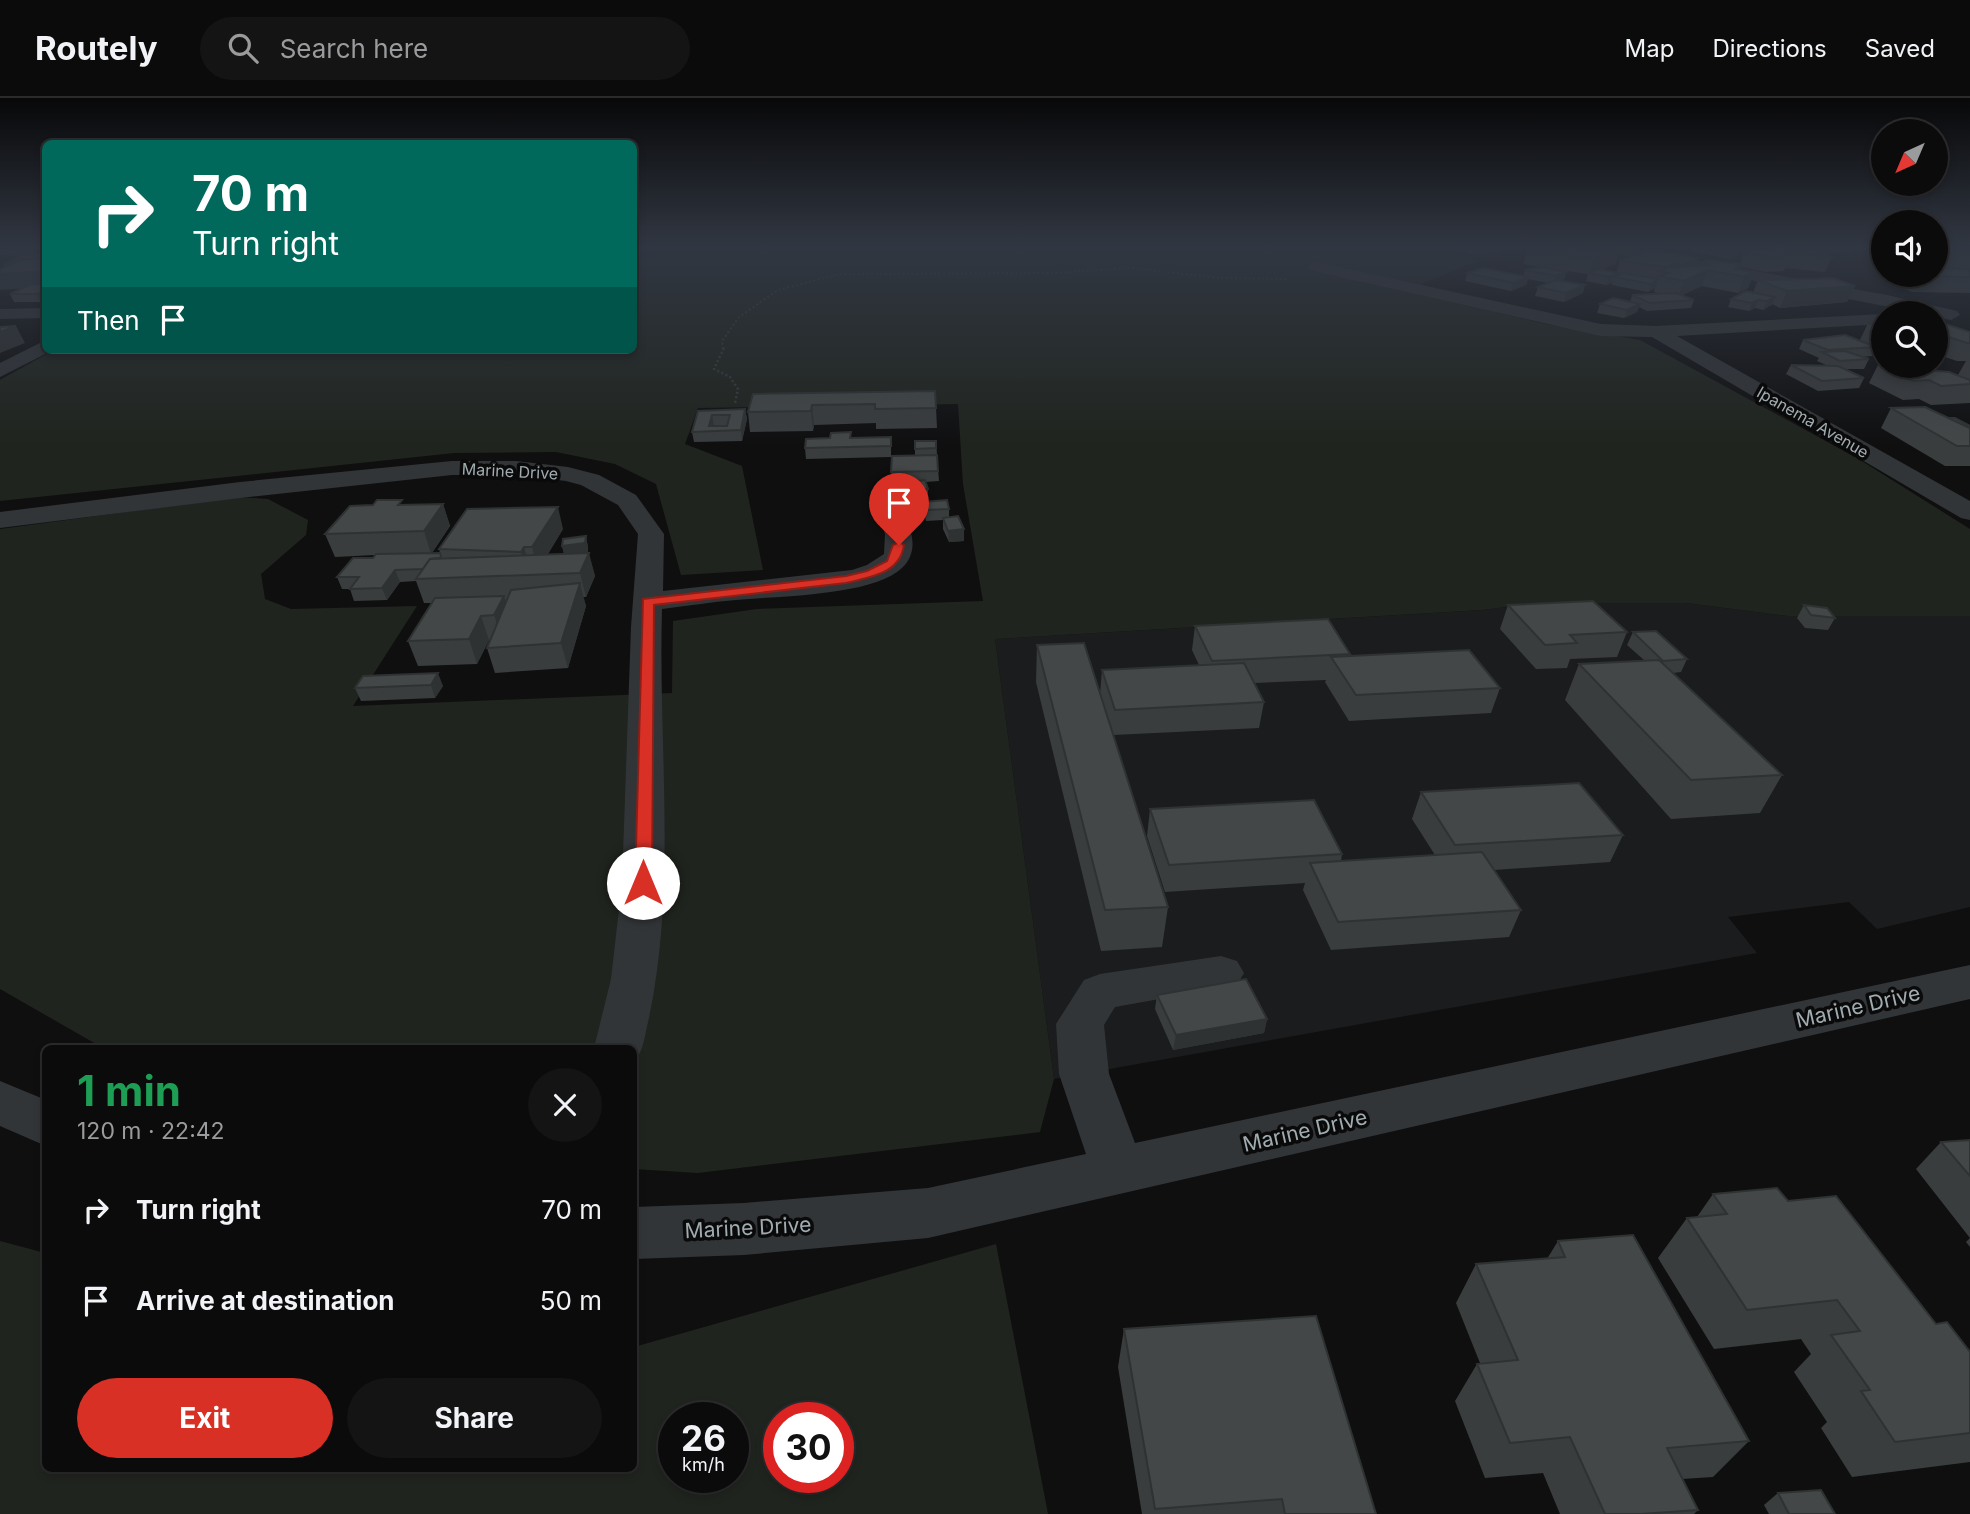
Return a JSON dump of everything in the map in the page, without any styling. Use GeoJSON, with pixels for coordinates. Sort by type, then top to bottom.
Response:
{"type":"FeatureCollection","features":[{"type":"Feature","properties":{"kind":"street"},"geometry":{"type":"LineString","coordinates":[[0,314],[42,313]]}},
{"type":"Feature","properties":{"kind":"street"},"geometry":{"type":"LineString","coordinates":[[1524,313],[1601,330],[1656,332],[1871,320]]}},
{"type":"Feature","properties":{"kind":"street"},"geometry":{"type":"LineString","coordinates":[[1948,316],[1970,314]]}},
{"type":"Feature","properties":{"kind":"street","name":"Ipanema Avenue"},"geometry":{"type":"LineString","coordinates":[[1656,332],[1970,512]]}},
{"type":"Feature","properties":{"kind":"street"},"geometry":{"type":"LineString","coordinates":[[0,371],[42,348]]}},
{"type":"Feature","properties":{"kind":"street","name":"Marine Drive"},"geometry":{"type":"LineString","coordinates":[[0,520],[452,468],[542,470],[568,474],[600,484],[627,500],[651,534],[643,883],[634,979],[619,1045]]}},
{"type":"Feature","properties":{"kind":"street"},"geometry":{"type":"LineString","coordinates":[[648,602],[818,583],[871,573],[891,564],[897,558],[898,533],[891,515]]}},
{"type":"Feature","properties":{"kind":"street"},"geometry":{"type":"LineString","coordinates":[[1119,1172],[1084,1074],[1080,1024],[1100,992],[1221,974]]}},
{"type":"Feature","properties":{"kind":"street","name":"Marine Drive"},"geometry":{"type":"LineString","coordinates":[[637,1233],[701,1233],[928,1213],[1970,982]]}},
{"type":"Feature","properties":{"kind":"street"},"geometry":{"type":"LineString","coordinates":[[0,1101],[42,1122]]}},
{"type":"Feature","properties":{"kind":"path"},"geometry":{"type":"LineString","coordinates":[[735,403],[738,389],[730,377],[714,369],[724,346],[722,341],[745,313]]}},
{"type":"Feature","properties":{"kind":"shaded area"},"geometry":{"type":"Polygon","coordinates":[[[637,313],[1499,313],[1545,324],[1640,340],[1857,458],[1970,529],[1970,616],[1788,616],[1686,603],[1538,603],[1482,610],[995,639],[1054,1079],[1040,1132],[698,1173],[637,1169],[637,1045],[98,1045],[0,989],[0,529],[237,497],[268,499],[308,520],[306,535],[261,574],[265,599],[291,609],[417,606],[353,706],[672,693],[673,621],[757,609],[983,601],[963,484],[958,404],[698,408],[685,444],[742,466],[763,570],[681,575],[656,484],[615,464],[556,452],[454,453],[0,501],[0,380],[47,354],[637,354],[637,313]]]}},
{"type":"Feature","properties":{"kind":"shaded area"},"geometry":{"type":"Polygon","coordinates":[[[1538,603],[1686,603],[1788,616],[1970,616],[1970,907],[1877,929],[1849,902],[1728,917],[1757,953],[1054,1079],[995,639],[1482,610],[1538,603]]]}},
{"type":"Feature","properties":{"kind":"shaded area"},"geometry":{"type":"Polygon","coordinates":[[[0,1241],[42,1252],[42,1472],[637,1472],[637,1346],[996,1244],[1048,1514],[0,1514],[0,1241]]]}},
{"type":"Feature","properties":{"kind":"building"},"geometry":{"type":"Polygon","coordinates":[[[1948,325],[1970,332],[1970,343],[1948,337],[1948,325]]]}},
{"type":"Feature","properties":{"kind":"building"},"geometry":{"type":"Polygon","coordinates":[[[16,326],[0,332],[0,327],[16,326]]]}},
{"type":"Feature","properties":{"kind":"building"},"geometry":{"type":"Polygon","coordinates":[[[1845,335],[1871,347],[1828,350],[1803,340],[1845,335]]]}},
{"type":"Feature","properties":{"kind":"building"},"geometry":{"type":"Polygon","coordinates":[[[1845,351],[1869,359],[1840,361],[1822,352],[1845,351]]]}},
{"type":"Feature","properties":{"kind":"building"},"geometry":{"type":"Polygon","coordinates":[[[1791,365],[1838,366],[1864,378],[1822,381],[1791,365]]]}},
{"type":"Feature","properties":{"kind":"building"},"geometry":{"type":"Polygon","coordinates":[[[1948,372],[1970,380],[1970,384],[1941,386],[1929,380],[1913,381],[1906,378],[1948,378],[1948,372]]]}},
{"type":"Feature","properties":{"kind":"building"},"geometry":{"type":"Polygon","coordinates":[[[935,391],[936,408],[875,409],[875,404],[812,405],[811,411],[748,412],[753,394],[935,391]]]}},
{"type":"Feature","properties":{"kind":"building"},"geometry":{"type":"Polygon","coordinates":[[[1925,407],[1970,428],[1970,446],[1957,446],[1891,408],[1925,407]]]}},
{"type":"Feature","properties":{"kind":"building"},"geometry":{"type":"Polygon","coordinates":[[[745,409],[741,430],[692,432],[698,411],[745,409]],[[712,415],[709,426],[727,426],[730,415],[712,415]]]}},
{"type":"Feature","properties":{"kind":"building"},"geometry":{"type":"Polygon","coordinates":[[[1949,418],[1955,418],[1970,428],[1949,418]]]}},
{"type":"Feature","properties":{"kind":"building"},"geometry":{"type":"Polygon","coordinates":[[[851,432],[850,438],[891,437],[891,446],[805,448],[806,439],[830,438],[831,433],[851,432]]]}},
{"type":"Feature","properties":{"kind":"building"},"geometry":{"type":"Polygon","coordinates":[[[915,441],[936,441],[936,448],[915,449],[915,441]]]}},
{"type":"Feature","properties":{"kind":"building"},"geometry":{"type":"Polygon","coordinates":[[[937,455],[938,471],[891,472],[892,456],[937,455]]]}},
{"type":"Feature","properties":{"kind":"building"},"geometry":{"type":"Polygon","coordinates":[[[925,480],[928,489],[910,490],[908,482],[925,480]]]}},
{"type":"Feature","properties":{"kind":"building"},"geometry":{"type":"Polygon","coordinates":[[[377,500],[402,500],[398,505],[443,504],[424,531],[325,534],[350,506],[373,505],[377,500]]]}},
{"type":"Feature","properties":{"kind":"building"},"geometry":{"type":"Polygon","coordinates":[[[947,500],[949,509],[926,510],[923,502],[947,500]]]}},
{"type":"Feature","properties":{"kind":"building"},"geometry":{"type":"Polygon","coordinates":[[[558,507],[532,547],[524,547],[521,552],[439,549],[467,509],[558,507]]]}},
{"type":"Feature","properties":{"kind":"building"},"geometry":{"type":"Polygon","coordinates":[[[958,516],[964,529],[948,531],[943,518],[958,516]]]}},
{"type":"Feature","properties":{"kind":"building"},"geometry":{"type":"Polygon","coordinates":[[[586,536],[585,543],[562,546],[563,539],[586,536]]]}},
{"type":"Feature","properties":{"kind":"building"},"geometry":{"type":"Polygon","coordinates":[[[440,553],[440,558],[430,559],[423,569],[395,570],[382,588],[350,589],[359,577],[337,577],[353,558],[373,558],[376,554],[440,553]]]}},
{"type":"Feature","properties":{"kind":"building"},"geometry":{"type":"Polygon","coordinates":[[[589,553],[580,573],[416,579],[430,559],[589,553]]]}},
{"type":"Feature","properties":{"kind":"building"},"geometry":{"type":"Polygon","coordinates":[[[580,583],[561,643],[487,648],[511,590],[580,583]]]}},
{"type":"Feature","properties":{"kind":"building"},"geometry":{"type":"Polygon","coordinates":[[[504,596],[494,615],[481,616],[469,639],[408,641],[435,598],[504,596]]]}},
{"type":"Feature","properties":{"kind":"building"},"geometry":{"type":"Polygon","coordinates":[[[1593,601],[1627,632],[1570,635],[1577,643],[1545,645],[1508,605],[1593,601]]]}},
{"type":"Feature","properties":{"kind":"building"},"geometry":{"type":"Polygon","coordinates":[[[1804,605],[1827,608],[1835,618],[1811,615],[1804,605]]]}},
{"type":"Feature","properties":{"kind":"building"},"geometry":{"type":"Polygon","coordinates":[[[1328,619],[1350,654],[1212,661],[1195,626],[1328,619]]]}},
{"type":"Feature","properties":{"kind":"building"},"geometry":{"type":"Polygon","coordinates":[[[1656,631],[1687,659],[1663,661],[1633,632],[1656,631]]]}},
{"type":"Feature","properties":{"kind":"building"},"geometry":{"type":"Polygon","coordinates":[[[1084,643],[1168,907],[1105,910],[1037,645],[1084,643]]]}},
{"type":"Feature","properties":{"kind":"building"},"geometry":{"type":"Polygon","coordinates":[[[1469,650],[1500,688],[1356,695],[1331,657],[1469,650]]]}},
{"type":"Feature","properties":{"kind":"building"},"geometry":{"type":"Polygon","coordinates":[[[1659,660],[1782,775],[1691,780],[1579,664],[1659,660]]]}},
{"type":"Feature","properties":{"kind":"building"},"geometry":{"type":"Polygon","coordinates":[[[1244,663],[1264,702],[1115,710],[1102,670],[1244,663]]]}},
{"type":"Feature","properties":{"kind":"building"},"geometry":{"type":"Polygon","coordinates":[[[438,673],[431,685],[355,688],[363,676],[438,673]]]}},
{"type":"Feature","properties":{"kind":"building"},"geometry":{"type":"Polygon","coordinates":[[[1579,783],[1623,835],[1455,845],[1421,792],[1579,783]]]}},
{"type":"Feature","properties":{"kind":"building"},"geometry":{"type":"Polygon","coordinates":[[[1314,800],[1342,854],[1169,865],[1150,809],[1314,800]]]}},
{"type":"Feature","properties":{"kind":"building"},"geometry":{"type":"Polygon","coordinates":[[[1482,852],[1521,910],[1338,922],[1310,863],[1482,852]]]}},
{"type":"Feature","properties":{"kind":"building"},"geometry":{"type":"Polygon","coordinates":[[[1246,979],[1267,1019],[1176,1035],[1157,995],[1246,979]]]}},
{"type":"Feature","properties":{"kind":"building"},"geometry":{"type":"Polygon","coordinates":[[[1970,1140],[1970,1176],[1941,1142],[1970,1140]]]}},
{"type":"Feature","properties":{"kind":"building"},"geometry":{"type":"Polygon","coordinates":[[[1777,1188],[1788,1201],[1836,1196],[1936,1324],[1947,1322],[1970,1352],[1970,1433],[1895,1442],[1861,1391],[1870,1390],[1831,1335],[1860,1331],[1837,1300],[1747,1310],[1687,1218],[1727,1214],[1713,1194],[1777,1188]]]}},
{"type":"Feature","properties":{"kind":"building"},"geometry":{"type":"Polygon","coordinates":[[[1633,1235],[1749,1441],[1667,1448],[1698,1510],[1605,1514],[1570,1437],[1510,1443],[1477,1364],[1518,1360],[1476,1264],[1565,1257],[1558,1241],[1633,1235]]]}},
{"type":"Feature","properties":{"kind":"building"},"geometry":{"type":"Polygon","coordinates":[[[1316,1316],[1376,1514],[1285,1514],[1282,1499],[1155,1509],[1124,1329],[1316,1316]]]}},
{"type":"Feature","properties":{"kind":"building"},"geometry":{"type":"Polygon","coordinates":[[[1821,1490],[1835,1514],[1789,1514],[1778,1493],[1821,1490]]]}},
{"type":"Feature","properties":{"kind":"route"},"geometry":{"type":"LineString","coordinates":[[643,883],[648,602],[846,579],[871,573],[891,564],[897,558],[899,545]]}}]}
